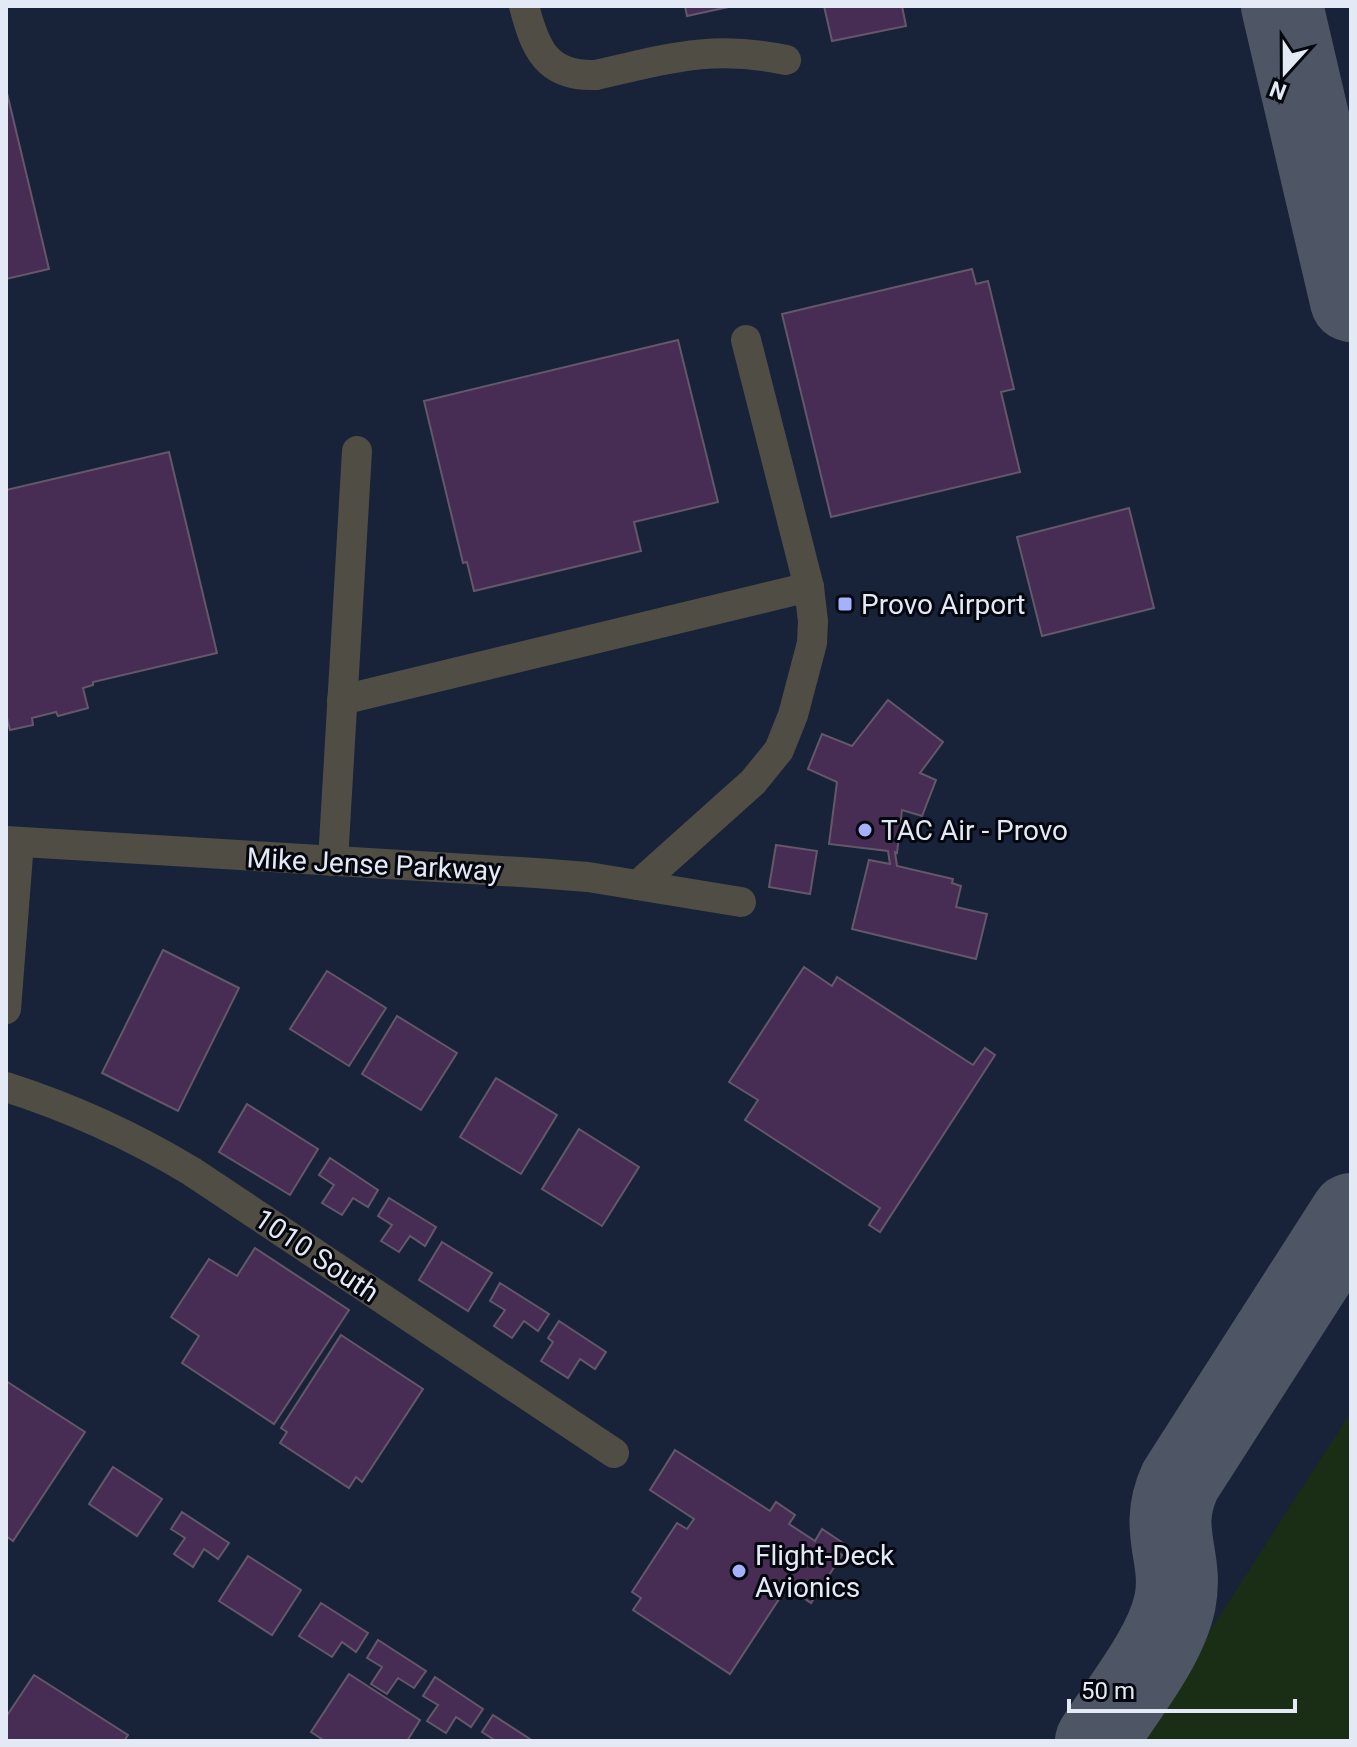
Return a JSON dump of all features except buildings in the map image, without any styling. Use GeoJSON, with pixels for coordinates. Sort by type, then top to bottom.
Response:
{"type":"FeatureCollection","features":[{"type":"Feature","properties":{"kind":"street"},"geometry":{"type":"LineString","coordinates":[[524,6],[533,39],[546,59],[582,76],[701,53],[741,53],[786,60]]}},
{"type":"Feature","properties":{"kind":"street"},"geometry":{"type":"LineString","coordinates":[[638,885],[753,782],[779,750],[793,715],[812,643],[813,611],[809,587],[746,340]]}},
{"type":"Feature","properties":{"kind":"street"},"geometry":{"type":"LineString","coordinates":[[333,861],[357,451]]}},
{"type":"Feature","properties":{"kind":"street"},"geometry":{"type":"LineString","coordinates":[[342,700],[809,587]]}},
{"type":"Feature","properties":{"kind":"street"},"geometry":{"type":"LineString","coordinates":[[6,1009],[12,842]]}},
{"type":"Feature","properties":{"kind":"street","name":"Mike Jense Parkway"},"geometry":{"type":"LineString","coordinates":[[12,842],[536,873],[638,885],[741,902]]}},
{"type":"Feature","properties":{"kind":"street","name":"1010 South"},"geometry":{"type":"LineString","coordinates":[[6,1087],[100,1121],[158,1151],[614,1453]]}},
{"type":"Feature","properties":{"kind":"shaded area"},"geometry":{"type":"Polygon","coordinates":[[[6,6],[1351,6],[1351,1741],[6,1741],[6,6]]]}},
{"type":"Feature","properties":{"kind":"green space"},"geometry":{"type":"Polygon","coordinates":[[[1351,1412],[1351,1741],[1139,1741],[1351,1412]]]}},
{"type":"Feature","properties":{"kind":"taxiway"},"geometry":{"type":"LineString","coordinates":[[1282,6],[1351,301]]}},
{"type":"Feature","properties":{"kind":"taxiway"},"geometry":{"type":"LineString","coordinates":[[1096,1741],[1142,1674],[1170,1620],[1177,1586],[1171,1515],[1180,1481],[1351,1214]]}},
{"type":"Feature","properties":{"kind":"place","name":"Provo Airport"},"geometry":{"type":"Point","coordinates":[845,604]}},
{"type":"Feature","properties":{"kind":"place","name":"TAC Air - Provo"},"geometry":{"type":"Point","coordinates":[865,830]}},
{"type":"Feature","properties":{"kind":"place","name":"Flight-Deck Avionics"},"geometry":{"type":"Point","coordinates":[739,1571]}}]}
